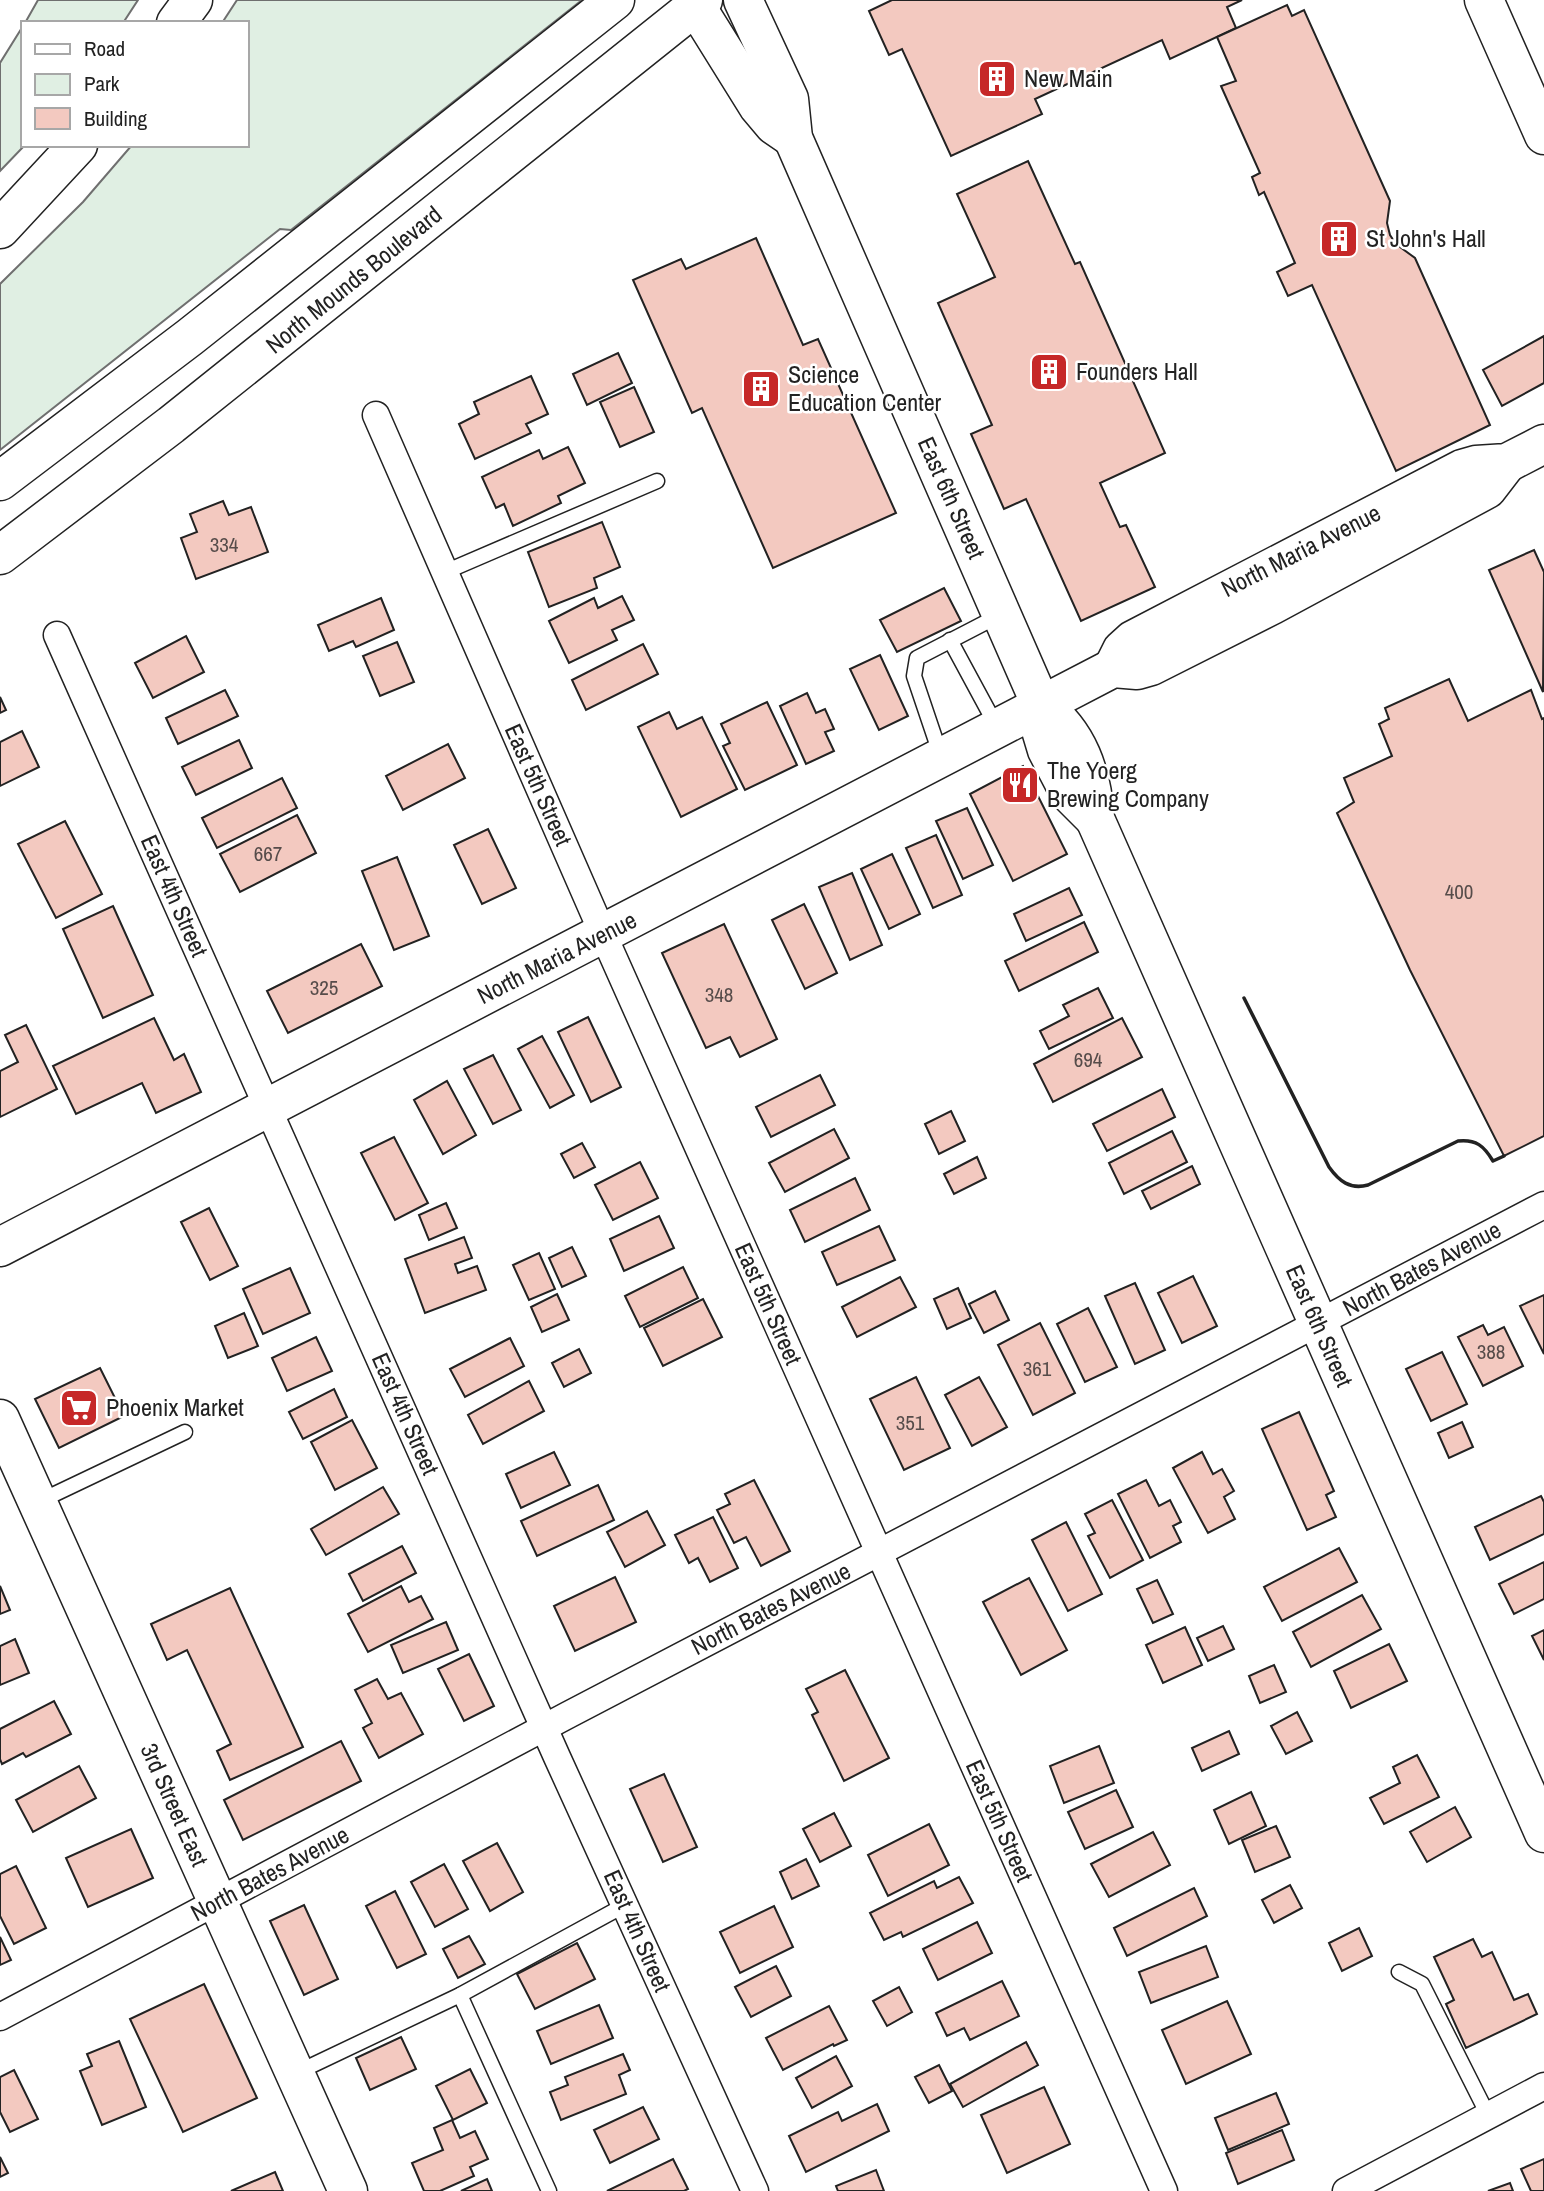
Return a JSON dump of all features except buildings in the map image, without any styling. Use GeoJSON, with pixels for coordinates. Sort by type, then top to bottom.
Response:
{"type":"FeatureCollection","features":[{"type":"Feature","properties":{"kind":"main road"},"geometry":{"type":"LineString","coordinates":[[153,21],[163,0]]}},
{"type":"Feature","properties":{"kind":"main road"},"geometry":{"type":"LineString","coordinates":[[177,21],[192,0]]}},
{"type":"Feature","properties":{"kind":"main road"},"geometry":{"type":"LineString","coordinates":[[0,481],[201,328],[615,0]]}},
{"type":"Feature","properties":{"kind":"main road","name":"East 6th Street"},"geometry":{"type":"LineString","coordinates":[[743,0],[791,105],[793,138],[1001,614],[1041,705],[1060,720],[1077,745],[1091,782],[1095,819],[1544,1833]]}},
{"type":"Feature","properties":{"kind":"main road"},"geometry":{"type":"LineString","coordinates":[[1484,0],[1544,135]]}},
{"type":"Feature","properties":{"kind":"main road","name":"East 6th Street"},"geometry":{"type":"LineString","coordinates":[[697,2],[758,106],[774,125],[793,138]]}},
{"type":"Feature","properties":{"kind":"main road","name":"North Mounds Boulevard"},"geometry":{"type":"LineString","coordinates":[[0,555],[171,425],[697,2]]}},
{"type":"Feature","properties":{"kind":"main road"},"geometry":{"type":"LineString","coordinates":[[0,229],[76,147]]}},
{"type":"Feature","properties":{"kind":"main road","name":"North Maria Avenue"},"geometry":{"type":"LineString","coordinates":[[0,1247],[1114,668],[1137,670],[1151,666],[1272,605],[1488,489],[1507,463],[1544,444]]}},
{"type":"Feature","properties":{"kind":"main road","name":"3rd Street East"},"geometry":{"type":"LineString","coordinates":[[0,1419],[348,2191]]}},
{"type":"Feature","properties":{"kind":"street","name":"East 5th Street"},"geometry":{"type":"LineString","coordinates":[[376,415],[603,934],[1164,2191]]}},
{"type":"Feature","properties":{"kind":"street","name":"East 4th Street"},"geometry":{"type":"LineString","coordinates":[[57,635],[545,1728],[755,2191]]}},
{"type":"Feature","properties":{"kind":"street","name":"North Bates Avenue"},"geometry":{"type":"LineString","coordinates":[[0,2017],[545,1728],[1544,1205]]}},
{"type":"Feature","properties":{"kind":"street"},"geometry":{"type":"LineString","coordinates":[[1346,2191],[1544,2086]]}},
{"type":"Feature","properties":{"kind":"lane"},"geometry":{"type":"LineString","coordinates":[[445,572],[657,481]]}},
{"type":"Feature","properties":{"kind":"lane"},"geometry":{"type":"LineString","coordinates":[[941,758],[914,676],[917,658],[1001,614]]}},
{"type":"Feature","properties":{"kind":"lane"},"geometry":{"type":"LineString","coordinates":[[950,640],[997,728]]}},
{"type":"Feature","properties":{"kind":"lane"},"geometry":{"type":"LineString","coordinates":[[38,1503],[185,1432]]}},
{"type":"Feature","properties":{"kind":"lane"},"geometry":{"type":"LineString","coordinates":[[295,2074],[460,1995],[625,1905]]}},
{"type":"Feature","properties":{"kind":"lane"},"geometry":{"type":"LineString","coordinates":[[1399,1972],[1422,1984],[1488,2115]]}},
{"type":"Feature","properties":{"kind":"lane"},"geometry":{"type":"LineString","coordinates":[[460,1995],[549,2191]]}},
{"type":"Feature","properties":{"kind":"green space"},"geometry":{"type":"Polygon","coordinates":[[[38,0],[138,0],[124,21],[26,21],[38,0]]]}},
{"type":"Feature","properties":{"kind":"green space"},"geometry":{"type":"Polygon","coordinates":[[[237,0],[582,0],[291,230],[280,229],[0,450],[0,284],[83,202],[130,147],[248,147],[248,21],[223,21],[237,0]]]}},
{"type":"Feature","properties":{"kind":"green space"},"geometry":{"type":"Polygon","coordinates":[[[21,29],[23,147],[0,171],[0,63],[21,29]]]}},
{"type":"Feature","properties":{"kind":"wall"},"geometry":{"type":"LineString","coordinates":[[1244,998],[1329,1167],[1345,1183],[1368,1185],[1458,1141],[1470,1141],[1479,1145],[1493,1161],[1504,1156]]}},
{"type":"Feature","properties":{"kind":"place","name":"New Main"},"geometry":{"type":"Point","coordinates":[997,79]}},
{"type":"Feature","properties":{"kind":"place","name":"St John's Hall"},"geometry":{"type":"Point","coordinates":[1339,239]}},
{"type":"Feature","properties":{"kind":"place","name":"Founders Hall"},"geometry":{"type":"Point","coordinates":[1049,372]}},
{"type":"Feature","properties":{"kind":"place","name":"Science Education Center"},"geometry":{"type":"Point","coordinates":[761,389]}},
{"type":"Feature","properties":{"kind":"place","name":"The Yoerg Brewing Company"},"geometry":{"type":"Point","coordinates":[1020,785]}},
{"type":"Feature","properties":{"kind":"place","name":"Phoenix Market"},"geometry":{"type":"Point","coordinates":[79,1408]}}]}
